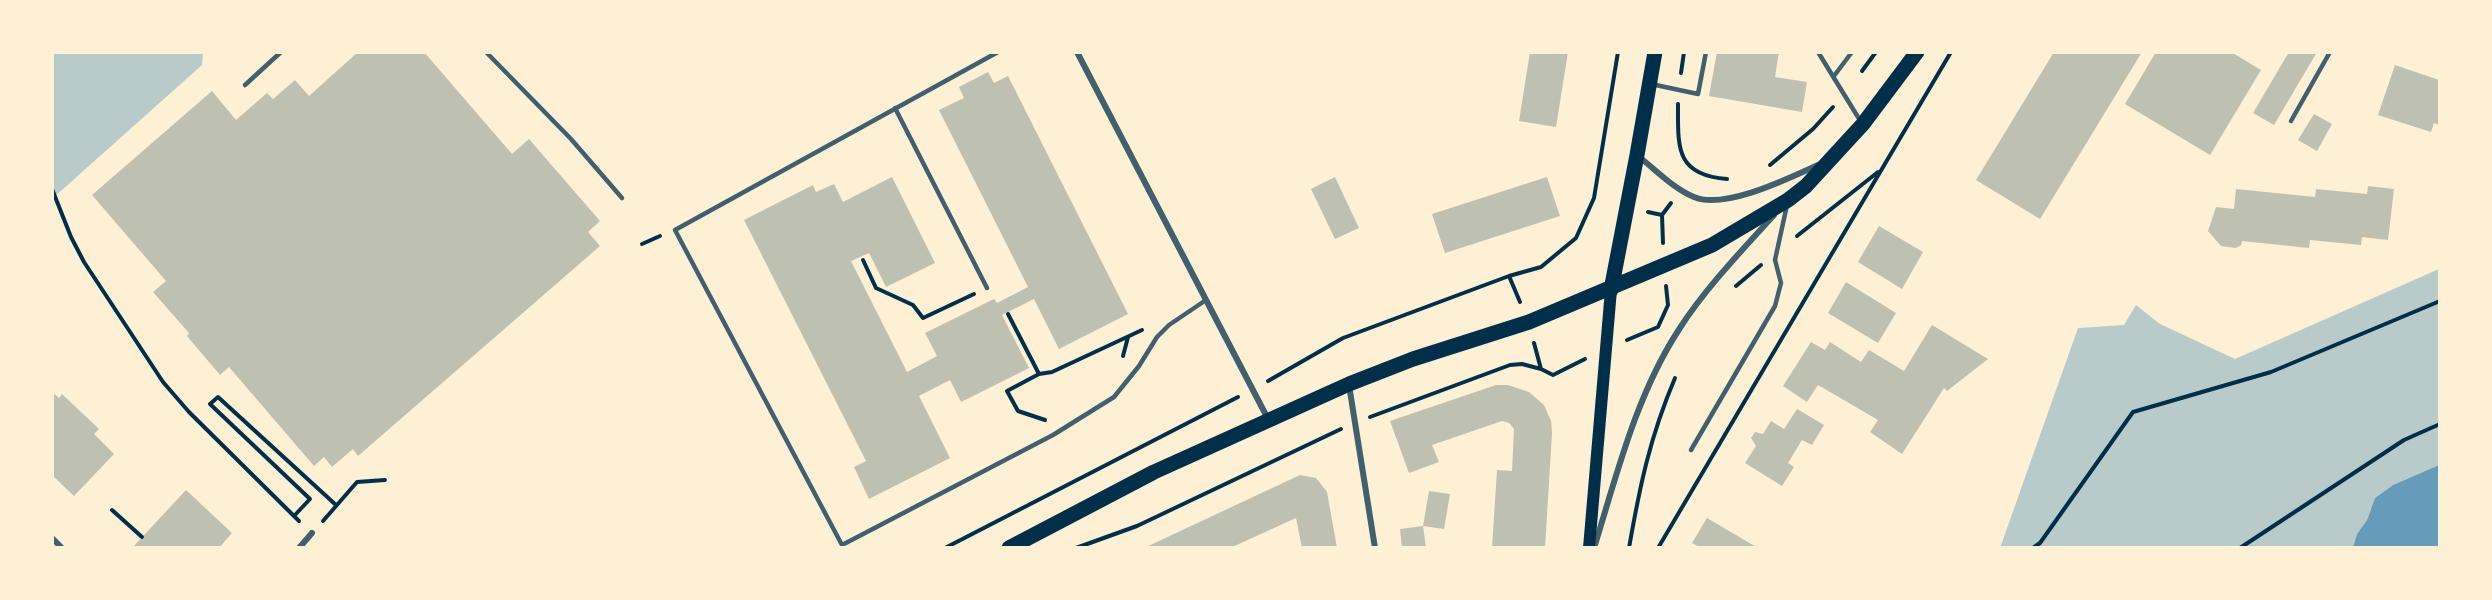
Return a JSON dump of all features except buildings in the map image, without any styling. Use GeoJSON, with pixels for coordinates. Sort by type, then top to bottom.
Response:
{"type":"FeatureCollection","features":[{"type":"Feature","properties":{"kind":"main road"},"geometry":{"type":"LineString","coordinates":[[1589,548],[1611,290],[1654,52]]}},
{"type":"Feature","properties":{"kind":"main road"},"geometry":{"type":"LineString","coordinates":[[1009,548],[1154,472],[1349,384],[1413,359],[1529,322],[1611,290],[1712,245],[1788,200],[1806,186],[1863,124],[1917,52]]}},
{"type":"Feature","properties":{"kind":"street"},"geometry":{"type":"LineString","coordinates":[[1077,52],[1269,420]]}},
{"type":"Feature","properties":{"kind":"street"},"geometry":{"type":"LineString","coordinates":[[1637,155],[1681,190],[1705,200],[1750,194],[1832,160]]}},
{"type":"Feature","properties":{"kind":"street"},"geometry":{"type":"LineString","coordinates":[[1594,548],[1644,398],[1677,332],[1733,261],[1788,200]]}},
{"type":"Feature","properties":{"kind":"street"},"geometry":{"type":"LineString","coordinates":[[1349,384],[1375,548]]}},
{"type":"Feature","properties":{"kind":"street"},"geometry":{"type":"LineString","coordinates":[[298,548],[314,532]]}},
{"type":"Feature","properties":{"kind":"street"},"geometry":{"type":"LineString","coordinates":[[52,538],[62,548]]}},
{"type":"Feature","properties":{"kind":"lane"},"geometry":{"type":"LineString","coordinates":[[245,85],[281,52]]}},
{"type":"Feature","properties":{"kind":"lane"},"geometry":{"type":"LineString","coordinates":[[486,52],[571,139],[622,198]]}},
{"type":"Feature","properties":{"kind":"lane"},"geometry":{"type":"LineString","coordinates":[[998,52],[675,230],[842,545],[1053,435],[1114,397],[1139,366],[1157,337],[1169,325],[1206,300]]}},
{"type":"Feature","properties":{"kind":"lane"},"geometry":{"type":"LineString","coordinates":[[1649,84],[1698,94],[1706,52]]}},
{"type":"Feature","properties":{"kind":"lane"},"geometry":{"type":"LineString","coordinates":[[1818,52],[1863,124]]}},
{"type":"Feature","properties":{"kind":"lane"},"geometry":{"type":"LineString","coordinates":[[1834,76],[1852,52]]}},
{"type":"Feature","properties":{"kind":"lane"},"geometry":{"type":"LineString","coordinates":[[2291,121],[2330,52]]}},
{"type":"Feature","properties":{"kind":"lane"},"geometry":{"type":"LineString","coordinates":[[895,108],[987,288]]}},
{"type":"Feature","properties":{"kind":"lane"},"geometry":{"type":"LineString","coordinates":[[1691,450],[1775,306],[1781,283],[1775,260],[1788,200]]}},
{"type":"Feature","properties":{"kind":"path"},"geometry":{"type":"LineString","coordinates":[[945,548],[1253,389],[1343,338],[1509,276],[1541,267],[1576,238],[1594,198],[1618,52]]}},
{"type":"Feature","properties":{"kind":"path"},"geometry":{"type":"LineString","coordinates":[[1766,168],[1813,129],[1845,94],[1876,52]]}},
{"type":"Feature","properties":{"kind":"path"},"geometry":{"type":"LineString","coordinates":[[1658,548],[1951,52]]}},
{"type":"Feature","properties":{"kind":"path"},"geometry":{"type":"LineString","coordinates":[[1687,164],[1709,178],[1736,179]]}},
{"type":"Feature","properties":{"kind":"path"},"geometry":{"type":"LineString","coordinates":[[52,189],[71,237],[84,262],[104,296],[163,382],[189,412],[294,516],[314,532],[357,482],[385,480]]}},
{"type":"Feature","properties":{"kind":"path"},"geometry":{"type":"LineString","coordinates":[[863,260],[876,288],[913,305],[923,318],[987,288]]}},
{"type":"Feature","properties":{"kind":"path"},"geometry":{"type":"LineString","coordinates":[[1509,276],[1529,322]]}},
{"type":"Feature","properties":{"kind":"path"},"geometry":{"type":"LineString","coordinates":[[2033,548],[2040,543],[2133,412],[2271,372],[2439,301]]}},
{"type":"Feature","properties":{"kind":"path"},"geometry":{"type":"LineString","coordinates":[[1008,314],[1039,374]]}},
{"type":"Feature","properties":{"kind":"path"},"geometry":{"type":"LineString","coordinates":[[1048,421],[1018,411],[1007,391],[1039,374],[1052,372],[1150,327]]}},
{"type":"Feature","properties":{"kind":"path"},"geometry":{"type":"LineString","coordinates":[[1076,548],[1137,526],[1355,423],[1510,365],[1522,364],[1541,369]]}},
{"type":"Feature","properties":{"kind":"path"},"geometry":{"type":"LineString","coordinates":[[1629,548],[1642,471],[1658,417],[1675,376]]}},
{"type":"Feature","properties":{"kind":"path"},"geometry":{"type":"LineString","coordinates":[[294,516],[310,499],[210,404],[218,397],[336,505]]}},
{"type":"Feature","properties":{"kind":"path"},"geometry":{"type":"LineString","coordinates":[[2240,548],[2404,440],[2439,424]]}},
{"type":"Feature","properties":{"kind":"path"},"geometry":{"type":"LineString","coordinates":[[112,510],[142,537]]}},
{"type":"Feature","properties":{"kind":"shaded area"},"geometry":{"type":"Polygon","coordinates":[[[53,53],[203,53],[202,65],[53,198],[53,53]]]}},
{"type":"Feature","properties":{"kind":"shaded area"},"geometry":{"type":"Polygon","coordinates":[[[2439,269],[2439,465],[2393,485],[2375,498],[2353,547],[2000,548],[2078,328],[2124,325],[2136,305],[2160,324],[2235,359],[2439,269]]]}},
{"type":"Feature","properties":{"kind":"water"},"geometry":{"type":"Polygon","coordinates":[[[2439,465],[2439,547],[2353,547],[2375,498],[2393,485],[2439,465]]]}}]}
